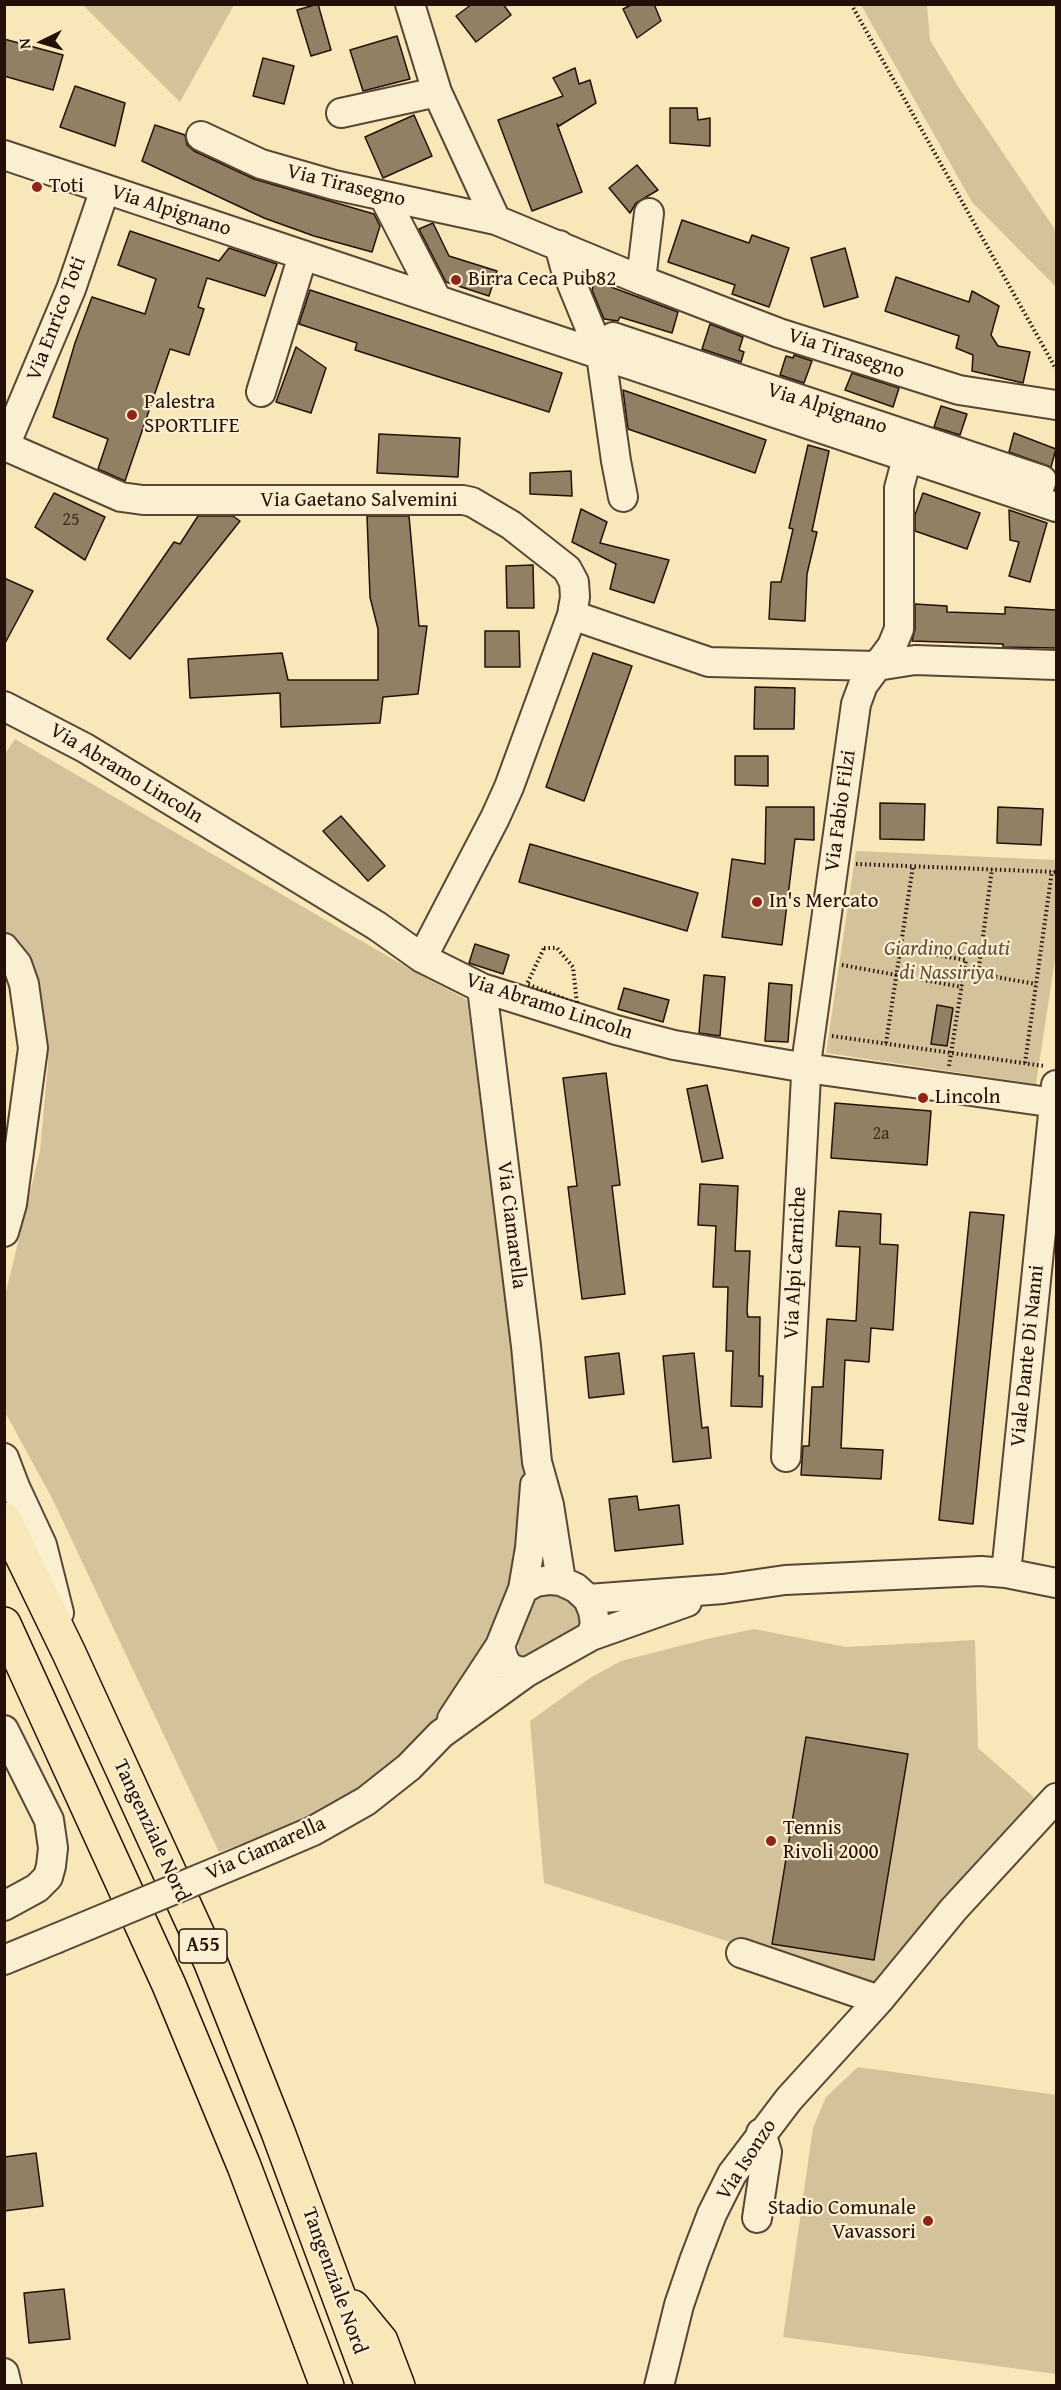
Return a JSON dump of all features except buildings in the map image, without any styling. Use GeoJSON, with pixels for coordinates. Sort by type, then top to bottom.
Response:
{"type":"FeatureCollection","features":[{"type":"Feature","properties":{"kind":"highway","name":"Tangenziale Nord"},"geometry":{"type":"LineString","coordinates":[[4,1519],[69,1653],[211,1963],[337,2287],[372,2385]]}},
{"type":"Feature","properties":{"kind":"highway","name":"Tangenziale Nord"},"geometry":{"type":"LineString","coordinates":[[4,1624],[169,1984],[244,2166],[327,2385]]}},
{"type":"Feature","properties":{"kind":"highway"},"geometry":{"type":"LineString","coordinates":[[337,2287],[381,2341],[398,2385]]}},
{"type":"Feature","properties":{"kind":"street"},"geometry":{"type":"LineString","coordinates":[[410,4],[437,92],[496,220]]}},
{"type":"Feature","properties":{"kind":"street"},"geometry":{"type":"LineString","coordinates":[[341,113],[437,92]]}},
{"type":"Feature","properties":{"kind":"street","name":"Via Tirasegno"},"geometry":{"type":"LineString","coordinates":[[201,136],[261,164],[384,196],[496,220],[641,280],[779,333],[959,390],[1056,405]]}},
{"type":"Feature","properties":{"kind":"street","name":"Via Alpignano"},"geometry":{"type":"LineString","coordinates":[[4,155],[907,458],[1046,504],[1042,480],[613,337],[601,355]]}},
{"type":"Feature","properties":{"kind":"street","name":"Via Enrico Toti"},"geometry":{"type":"LineString","coordinates":[[5,447],[66,300],[105,189]]}},
{"type":"Feature","properties":{"kind":"street"},"geometry":{"type":"LineString","coordinates":[[384,196],[437,300]]}},
{"type":"Feature","properties":{"kind":"street"},"geometry":{"type":"LineString","coordinates":[[641,280],[649,213]]}},
{"type":"Feature","properties":{"kind":"street"},"geometry":{"type":"LineString","coordinates":[[559,245],[565,267],[601,355],[623,497]]}},
{"type":"Feature","properties":{"kind":"street"},"geometry":{"type":"LineString","coordinates":[[261,392],[303,255]]}},
{"type":"Feature","properties":{"kind":"street","name":"Via Gaetano Salvemini"},"geometry":{"type":"LineString","coordinates":[[5,447],[121,497],[143,500],[463,500],[472,502],[526,536],[567,569],[575,589],[573,615],[500,807],[422,958]]}},
{"type":"Feature","properties":{"kind":"street","name":"Via Fabio Filzi"},"geometry":{"type":"LineString","coordinates":[[806,1068],[856,704],[863,685],[892,646],[899,629],[899,488],[907,458]]}},
{"type":"Feature","properties":{"kind":"street"},"geometry":{"type":"LineString","coordinates":[[573,615],[710,662],[877,666],[915,660],[1056,665]]}},
{"type":"Feature","properties":{"kind":"street","name":"Via Abramo Lincoln"},"geometry":{"type":"LineString","coordinates":[[6,710],[57,731],[377,926],[422,958],[482,988],[654,1041],[806,1068],[946,1088],[1053,1088]]}},
{"type":"Feature","properties":{"kind":"street"},"geometry":{"type":"LineString","coordinates":[[4,948],[17,964],[24,984],[33,1048],[12,1204],[4,1232]]}},
{"type":"Feature","properties":{"kind":"street","name":"Via Ciamarella"},"geometry":{"type":"LineString","coordinates":[[482,988],[526,1346],[537,1462],[530,1548],[523,1589]]}},
{"type":"Feature","properties":{"kind":"street","name":"Via Alpi Carniche"},"geometry":{"type":"LineString","coordinates":[[786,1457],[806,1068]]}},
{"type":"Feature","properties":{"kind":"street","name":"Viale Dante Di Nanni"},"geometry":{"type":"LineString","coordinates":[[1006,1573],[1053,1088]]}},
{"type":"Feature","properties":{"kind":"street"},"geometry":{"type":"LineString","coordinates":[[4,1458],[42,1545],[69,1653]]}},
{"type":"Feature","properties":{"kind":"street","name":"Via Ciamarella"},"geometry":{"type":"LineString","coordinates":[[537,1462],[549,1505],[561,1581]]}},
{"type":"Feature","properties":{"kind":"street"},"geometry":{"type":"LineString","coordinates":[[588,1599],[723,1589],[785,1580],[981,1571],[1006,1573],[1056,1583]]}},
{"type":"Feature","properties":{"kind":"street"},"geometry":{"type":"LineString","coordinates":[[591,1636],[595,1624],[588,1599],[576,1588],[561,1581],[550,1580],[536,1582],[523,1589],[500,1646],[508,1667],[528,1672],[591,1636],[723,1589]]}},
{"type":"Feature","properties":{"kind":"street","name":"Via Ciamarella"},"geometry":{"type":"LineString","coordinates":[[4,1960],[313,1831],[366,1801],[409,1767],[441,1734],[500,1646]]}},
{"type":"Feature","properties":{"kind":"street","name":"Via Ciamarella"},"geometry":{"type":"LineString","coordinates":[[441,1734],[528,1672]]}},
{"type":"Feature","properties":{"kind":"street"},"geometry":{"type":"LineString","coordinates":[[4,1730],[49,1820],[53,1848],[48,1877],[37,1888],[4,1906]]}},
{"type":"Feature","properties":{"kind":"street","name":"Via Isonzo"},"geometry":{"type":"LineString","coordinates":[[659,2385],[679,2305],[712,2214],[732,2174],[789,2099],[879,2000],[953,1910],[1056,1798]]}},
{"type":"Feature","properties":{"kind":"street"},"geometry":{"type":"LineString","coordinates":[[741,1953],[879,2000]]}},
{"type":"Feature","properties":{"kind":"street"},"geometry":{"type":"LineString","coordinates":[[757,2218],[767,2152],[761,2133]]}},
{"type":"Feature","properties":{"kind":"street"},"geometry":{"type":"LineString","coordinates":[[4,2373],[7,2385]]}},
{"type":"Feature","properties":{"kind":"path"},"geometry":{"type":"LineString","coordinates":[[850,4],[1056,369]]}},
{"type":"Feature","properties":{"kind":"path"},"geometry":{"type":"LineString","coordinates":[[834,863],[1054,871],[1024,1063]]}},
{"type":"Feature","properties":{"kind":"path"},"geometry":{"type":"LineString","coordinates":[[886,1044],[914,866]]}},
{"type":"Feature","properties":{"kind":"path"},"geometry":{"type":"LineString","coordinates":[[978,974],[992,869]]}},
{"type":"Feature","properties":{"kind":"path"},"geometry":{"type":"LineString","coordinates":[[544,948],[557,948],[573,967],[577,1004],[527,984],[544,948]]}},
{"type":"Feature","properties":{"kind":"path"},"geometry":{"type":"LineString","coordinates":[[901,949],[966,960],[946,1088]]}},
{"type":"Feature","properties":{"kind":"path"},"geometry":{"type":"LineString","coordinates":[[842,965],[962,987]]}},
{"type":"Feature","properties":{"kind":"path"},"geometry":{"type":"LineString","coordinates":[[964,971],[1036,984]]}},
{"type":"Feature","properties":{"kind":"path"},"geometry":{"type":"LineString","coordinates":[[811,1033],[1024,1063],[1053,1088]]}},
{"type":"Feature","properties":{"kind":"green space"},"geometry":{"type":"Polygon","coordinates":[[[83,5],[234,5],[180,102],[83,5]]]}},
{"type":"Feature","properties":{"kind":"green space"},"geometry":{"type":"Polygon","coordinates":[[[861,5],[927,5],[930,40],[959,88],[1056,231],[1056,287],[972,202],[861,5]]]}},
{"type":"Feature","properties":{"kind":"green space"},"geometry":{"type":"Polygon","coordinates":[[[15,739],[420,975],[467,1000],[521,1418],[526,1490],[504,1613],[435,1728],[349,1801],[285,1829],[219,1852],[53,1500],[5,1412],[5,1296],[40,1151],[48,1064],[43,1018],[17,945],[5,932],[5,754],[15,739]]]}},
{"type":"Feature","properties":{"kind":"green space","name":"Giardino Caduti di Nassiriya"},"geometry":{"type":"Polygon","coordinates":[[[856,851],[1056,860],[1056,953],[1036,1084],[826,1053],[856,851]]]}},
{"type":"Feature","properties":{"kind":"green space"},"geometry":{"type":"Polygon","coordinates":[[[539,1594],[557,1594],[573,1603],[580,1611],[582,1620],[578,1628],[524,1658],[519,1654],[518,1642],[533,1598],[539,1594]]]}},
{"type":"Feature","properties":{"kind":"green space","name":"Tennis Rivoli 2000"},"geometry":{"type":"Polygon","coordinates":[[[754,1629],[846,1647],[975,1640],[978,1748],[1037,1800],[872,1987],[544,1883],[530,1721],[590,1678],[621,1661],[754,1629]]]}},
{"type":"Feature","properties":{"kind":"green space","name":"Stadio Comunale Vavassori"},"geometry":{"type":"Polygon","coordinates":[[[858,2067],[1056,2095],[1056,2374],[783,2337],[813,2128],[826,2097],[858,2067]]]}},
{"type":"Feature","properties":{"kind":"place","name":"Toti"},"geometry":{"type":"Point","coordinates":[37,187]}},
{"type":"Feature","properties":{"kind":"place","name":"Birra Ceca Pub82"},"geometry":{"type":"Point","coordinates":[456,280]}},
{"type":"Feature","properties":{"kind":"place","name":"Palestra SPORTLIFE"},"geometry":{"type":"Point","coordinates":[132,415]}},
{"type":"Feature","properties":{"kind":"place","name":"In's Mercato"},"geometry":{"type":"Point","coordinates":[757,902]}},
{"type":"Feature","properties":{"kind":"place","name":"Lincoln"},"geometry":{"type":"Point","coordinates":[923,1098]}},
{"type":"Feature","properties":{"kind":"place","name":"Tennis Rivoli 2000"},"geometry":{"type":"Point","coordinates":[771,1841]}},
{"type":"Feature","properties":{"kind":"place","name":"Stadio Comunale Vavassori"},"geometry":{"type":"Point","coordinates":[928,2221]}}]}
